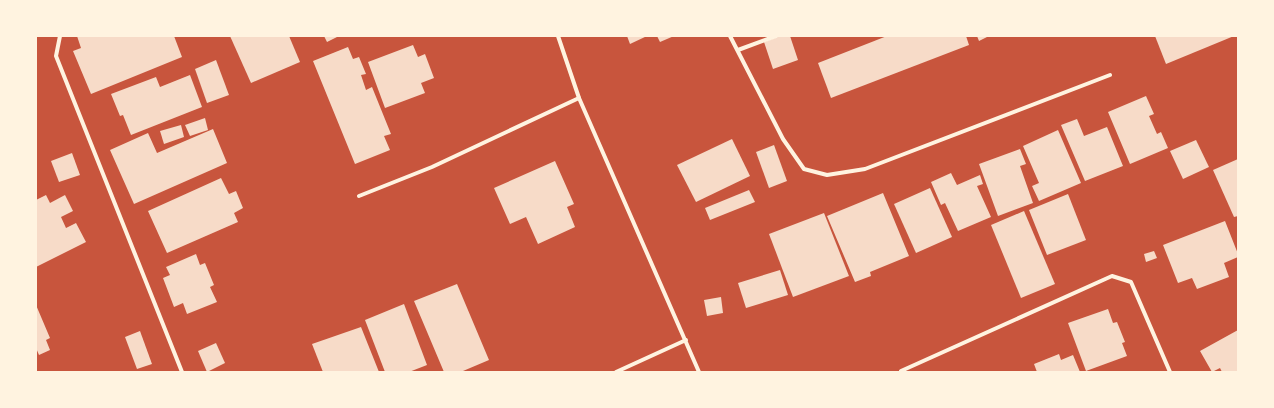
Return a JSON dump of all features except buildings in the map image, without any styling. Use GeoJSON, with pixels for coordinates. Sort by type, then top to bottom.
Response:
{"type":"FeatureCollection","features":[{"type":"Feature","properties":{"kind":"street"},"geometry":{"type":"LineString","coordinates":[[60,36],[56,56],[182,372]]}},
{"type":"Feature","properties":{"kind":"street"},"geometry":{"type":"LineString","coordinates":[[558,36],[579,98],[700,372]]}},
{"type":"Feature","properties":{"kind":"street"},"geometry":{"type":"LineString","coordinates":[[730,36],[782,139],[804,169],[827,175],[865,169],[1110,75]]}},
{"type":"Feature","properties":{"kind":"street"},"geometry":{"type":"LineString","coordinates":[[738,50],[776,36]]}},
{"type":"Feature","properties":{"kind":"street"},"geometry":{"type":"LineString","coordinates":[[359,196],[432,167],[579,98]]}},
{"type":"Feature","properties":{"kind":"street"},"geometry":{"type":"LineString","coordinates":[[901,371],[1112,276],[1132,282],[1170,372]]}},
{"type":"Feature","properties":{"kind":"street"},"geometry":{"type":"LineString","coordinates":[[616,372],[686,340]]}}]}
